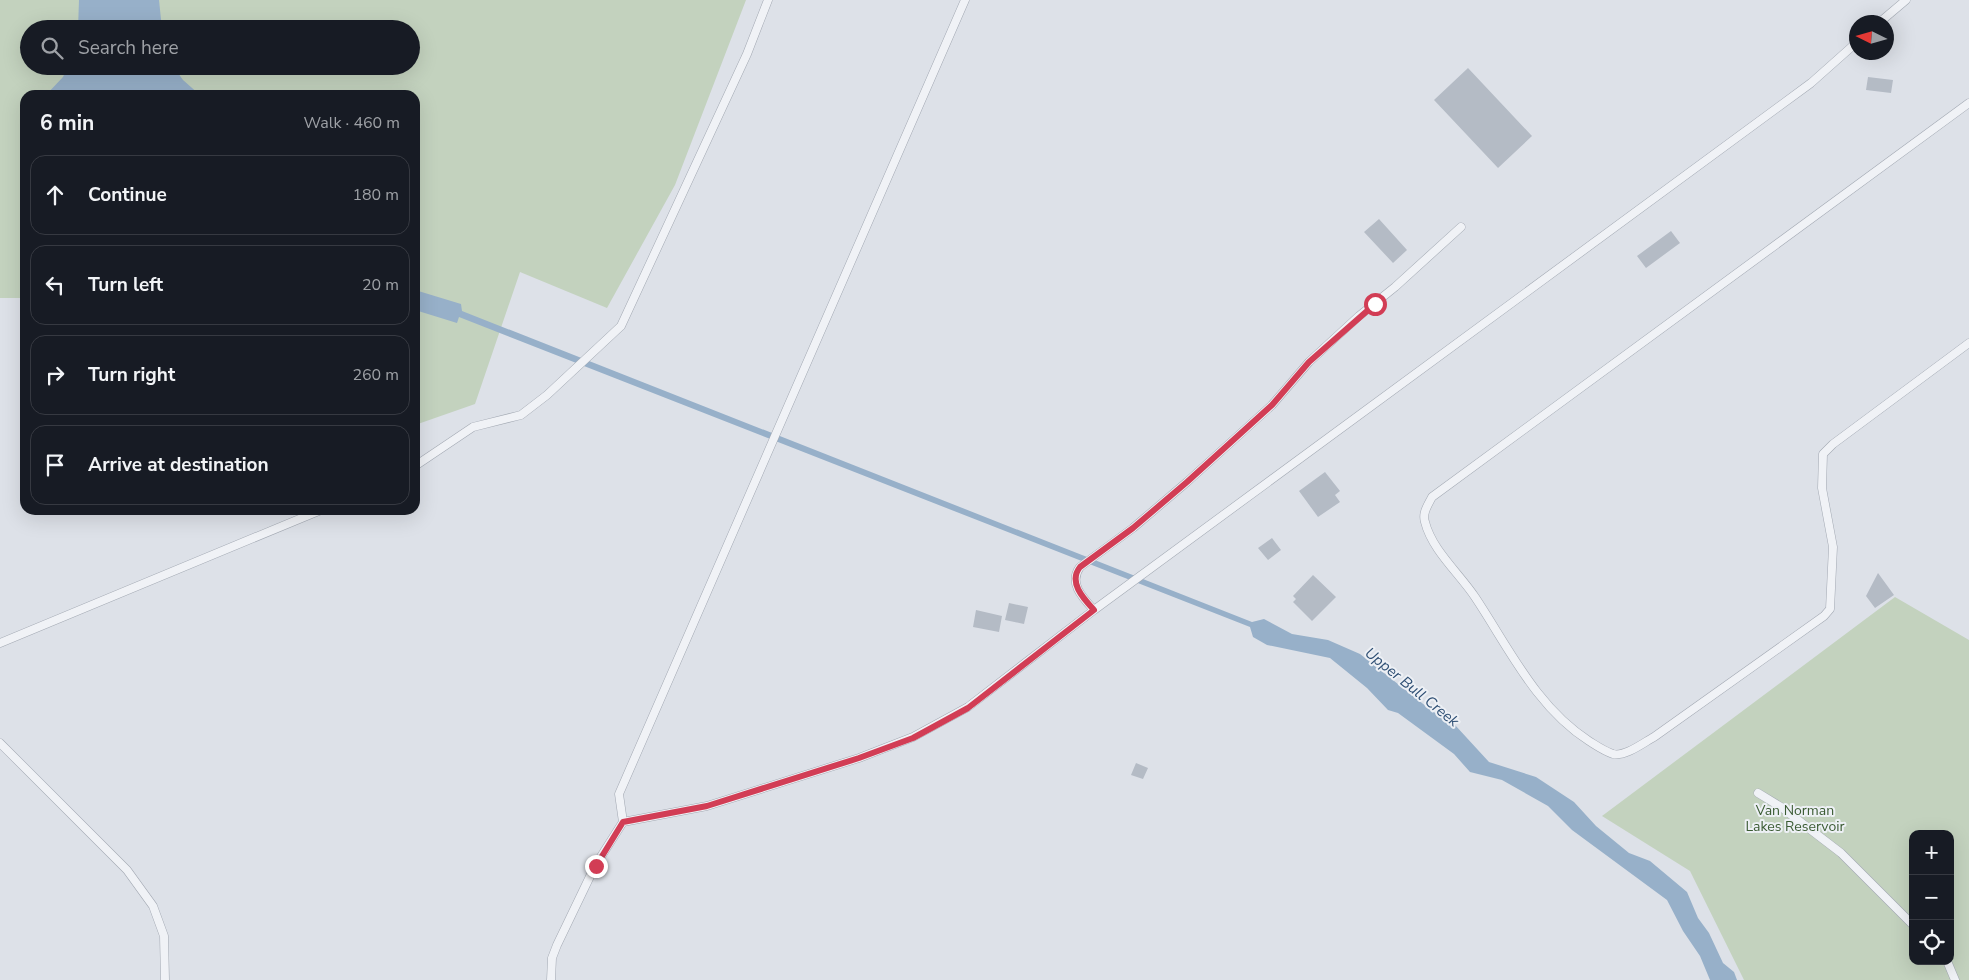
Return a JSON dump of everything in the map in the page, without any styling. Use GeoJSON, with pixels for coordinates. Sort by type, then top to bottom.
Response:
{"type":"FeatureCollection","features":[{"type":"Feature","properties":{"kind":"lane"},"geometry":{"type":"LineString","coordinates":[[420,463],[474,427],[521,415],[547,395],[622,326],[747,54],[768,0]]}},
{"type":"Feature","properties":{"kind":"lane"},"geometry":{"type":"LineString","coordinates":[[551,980],[552,958],[557,946],[596,866],[623,822],[619,794],[965,0]]}},
{"type":"Feature","properties":{"kind":"lane"},"geometry":{"type":"LineString","coordinates":[[1888,15],[1906,0]]}},
{"type":"Feature","properties":{"kind":"lane"},"geometry":{"type":"LineString","coordinates":[[623,822],[707,806],[859,758],[913,738],[968,708],[1094,610],[1803,88],[1849,49]]}},
{"type":"Feature","properties":{"kind":"lane"},"geometry":{"type":"LineString","coordinates":[[1969,103],[1432,497],[1425,510],[1424,520],[1431,538],[1475,597],[1509,653],[1536,691],[1570,729],[1615,754],[1628,751],[1654,737],[1824,616],[1830,609],[1833,548],[1822,488],[1823,454],[1833,444],[1969,343]]}},
{"type":"Feature","properties":{"kind":"lane"},"geometry":{"type":"LineString","coordinates":[[1094,610],[1075,582],[1075,575],[1080,567],[1133,528],[1187,482],[1272,405],[1309,362],[1461,227]]}},
{"type":"Feature","properties":{"kind":"lane"},"geometry":{"type":"LineString","coordinates":[[0,643],[308,515]]}},
{"type":"Feature","properties":{"kind":"lane"},"geometry":{"type":"LineString","coordinates":[[0,743],[127,870],[153,906],[164,936],[165,980]]}},
{"type":"Feature","properties":{"kind":"lane"},"geometry":{"type":"LineString","coordinates":[[1758,793],[1781,806],[1841,853],[1909,921]]}},
{"type":"Feature","properties":{"kind":"lane"},"geometry":{"type":"LineString","coordinates":[[1949,965],[1955,980]]}},
{"type":"Feature","properties":{"kind":"green space"},"geometry":{"type":"Polygon","coordinates":[[[0,0],[746,0],[675,185],[607,308],[520,272],[475,404],[420,423],[420,90],[20,90],[20,298],[0,298],[0,0]]]}},
{"type":"Feature","properties":{"kind":"green space","name":"Van Norman Lakes Reservoir"},"geometry":{"type":"Polygon","coordinates":[[[1895,597],[1969,640],[1969,980],[1744,980],[1690,871],[1602,816],[1895,597]]]}},
{"type":"Feature","properties":{"kind":"water"},"geometry":{"type":"Polygon","coordinates":[[[79,0],[159,0],[161,20],[78,20],[79,0]]]}},
{"type":"Feature","properties":{"kind":"water"},"geometry":{"type":"Polygon","coordinates":[[[64,75],[179,75],[194,90],[51,90],[64,75]]]}},
{"type":"Feature","properties":{"kind":"water"},"geometry":{"type":"Polygon","coordinates":[[[420,292],[461,304],[462,311],[1252,622],[1264,619],[1292,634],[1328,640],[1360,654],[1432,711],[1455,725],[1489,762],[1536,777],[1574,802],[1596,826],[1629,853],[1650,861],[1687,892],[1698,918],[1709,933],[1723,963],[1734,972],[1737,980],[1710,980],[1700,956],[1683,931],[1667,900],[1572,830],[1548,806],[1502,780],[1470,772],[1454,754],[1398,713],[1388,710],[1367,688],[1330,658],[1267,645],[1253,637],[1250,627],[459,317],[457,323],[420,312],[420,292]]]}},
{"type":"Feature","properties":{"kind":"building"},"geometry":{"type":"Polygon","coordinates":[[[1468,68],[1532,136],[1498,168],[1434,100],[1468,68]]]}},
{"type":"Feature","properties":{"kind":"building"},"geometry":{"type":"Polygon","coordinates":[[[1868,77],[1893,80],[1891,93],[1866,90],[1868,77]]]}},
{"type":"Feature","properties":{"kind":"building"},"geometry":{"type":"Polygon","coordinates":[[[1379,219],[1407,250],[1393,263],[1364,232],[1379,219]]]}},
{"type":"Feature","properties":{"kind":"building"},"geometry":{"type":"Polygon","coordinates":[[[1671,231],[1680,243],[1646,268],[1637,256],[1671,231]]]}},
{"type":"Feature","properties":{"kind":"building"},"geometry":{"type":"Polygon","coordinates":[[[1325,472],[1340,491],[1335,495],[1340,502],[1318,517],[1299,491],[1325,472]]]}},
{"type":"Feature","properties":{"kind":"building"},"geometry":{"type":"Polygon","coordinates":[[[1272,538],[1281,550],[1268,560],[1258,548],[1272,538]]]}},
{"type":"Feature","properties":{"kind":"building"},"geometry":{"type":"Polygon","coordinates":[[[1878,573],[1894,595],[1875,608],[1866,596],[1878,573]]]}},
{"type":"Feature","properties":{"kind":"building"},"geometry":{"type":"Polygon","coordinates":[[[1313,575],[1336,597],[1312,621],[1293,602],[1296,599],[1293,596],[1313,575]]]}},
{"type":"Feature","properties":{"kind":"building"},"geometry":{"type":"Polygon","coordinates":[[[1009,603],[1028,607],[1024,624],[1005,620],[1009,603]]]}},
{"type":"Feature","properties":{"kind":"building"},"geometry":{"type":"Polygon","coordinates":[[[976,610],[1002,616],[999,632],[973,627],[976,610]]]}},
{"type":"Feature","properties":{"kind":"building"},"geometry":{"type":"Polygon","coordinates":[[[1136,763],[1148,768],[1143,779],[1131,775],[1136,763]]]}},
{"type":"Feature","properties":{"kind":"route"},"geometry":{"type":"LineString","coordinates":[[596,866],[623,822],[707,806],[859,758],[913,738],[968,708],[1094,610],[1074,579],[1080,567],[1133,528],[1187,482],[1272,405],[1309,362],[1346,330],[1359,316],[1375,304]]}},
{"type":"Feature","properties":{"kind":"water label","name":"Upper Bull Creek"},"geometry":{"type":"Point","coordinates":[1412,687]}}]}
